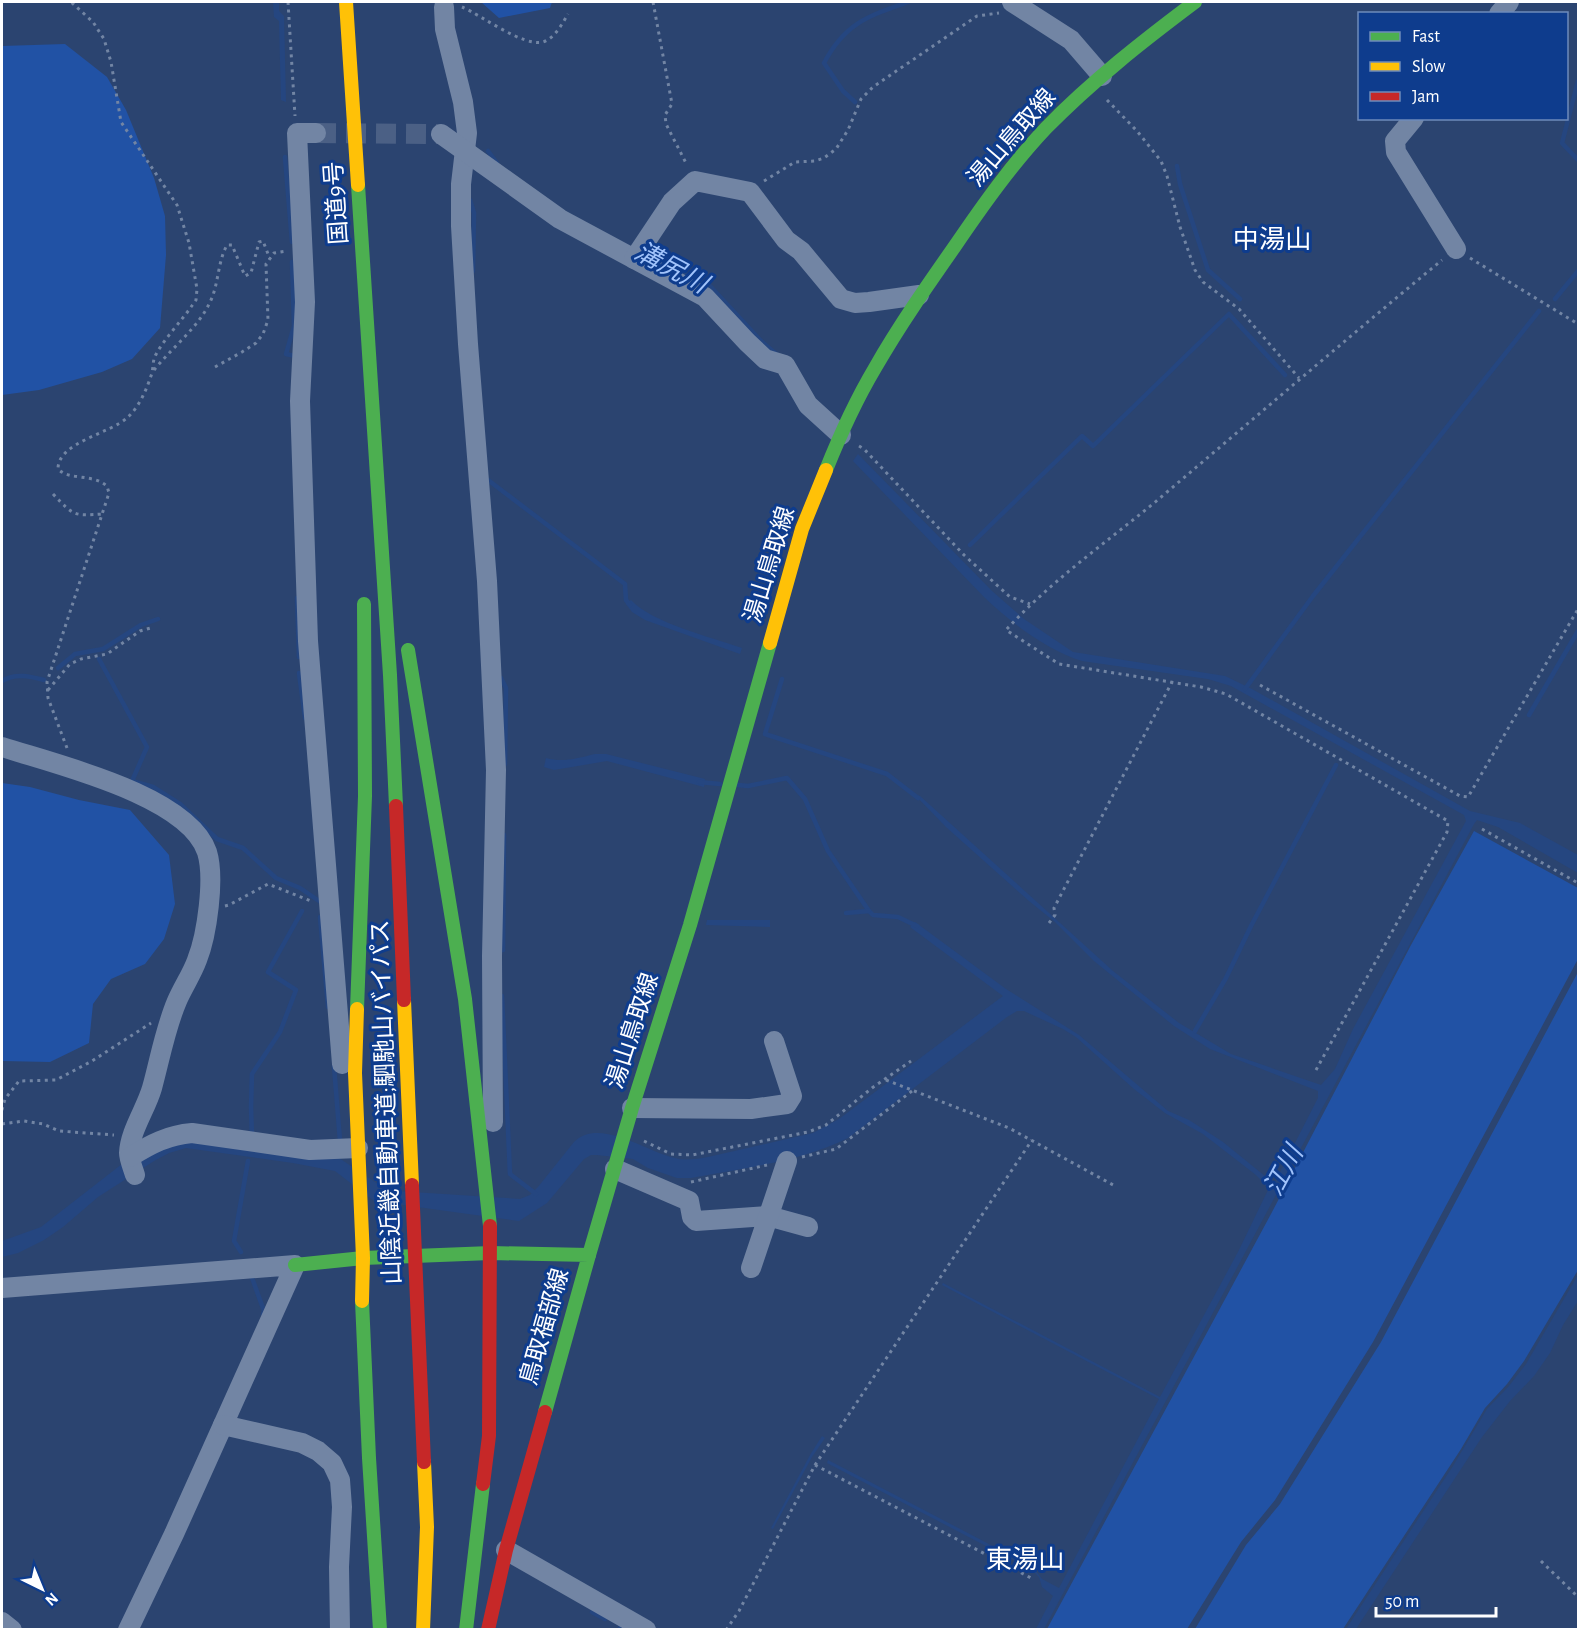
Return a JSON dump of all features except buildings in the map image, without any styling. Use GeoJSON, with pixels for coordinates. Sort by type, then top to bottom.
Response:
{"type":"FeatureCollection","features":[{"type":"Feature","properties":{"kind":"main road","name":"国道9号"},"geometry":{"type":"LineString","coordinates":[[346,2],[372,402]]}},
{"type":"Feature","properties":{"kind":"main road","name":"湯山鳥取線"},"geometry":{"type":"LineString","coordinates":[[589,1254],[690,925],[802,529],[841,435],[864,387],[919,295],[1003,177],[1061,113],[1097,80],[1196,2]]}},
{"type":"Feature","properties":{"kind":"main road"},"geometry":{"type":"LineString","coordinates":[[364,482],[372,402]]}},
{"type":"Feature","properties":{"kind":"main road"},"geometry":{"type":"LineString","coordinates":[[372,402],[393,513]]}},
{"type":"Feature","properties":{"kind":"main road","name":"山陰近畿自動車道;駟馳山バイパス"},"geometry":{"type":"LineString","coordinates":[[372,402],[390,675],[411,1292],[427,1527],[423,1629]]}},
{"type":"Feature","properties":{"kind":"main road"},"geometry":{"type":"LineString","coordinates":[[364,588],[365,796],[355,1073],[369,1458],[380,1629]]}},
{"type":"Feature","properties":{"kind":"main road"},"geometry":{"type":"LineString","coordinates":[[407,638],[465,999],[490,1223],[489,1436],[466,1629]]}},
{"type":"Feature","properties":{"kind":"main road","name":"鳥取福部線"},"geometry":{"type":"LineString","coordinates":[[296,1264],[363,1258],[491,1253],[589,1254],[506,1550],[488,1629]]}},
{"type":"Feature","properties":{"kind":"main road","name":"山陰近畿自動車道;駟馳山バイパス"},"geometry":{"type":"LineString","coordinates":[[411,1292],[411,1468]]}},
{"type":"Feature","properties":{"kind":"main road"},"geometry":{"type":"LineString","coordinates":[[411,1581],[411,1629]]}},
{"type":"Feature","properties":{"kind":"street"},"geometry":{"type":"LineString","coordinates":[[1016,4],[1071,40],[1097,80]]}},
{"type":"Feature","properties":{"kind":"street"},"geometry":{"type":"LineString","coordinates":[[444,7],[444,29],[467,133],[461,184],[461,226],[487,581],[496,770],[492,956],[493,1147],[486,1180]]}},
{"type":"Feature","properties":{"kind":"street"},"geometry":{"type":"LineString","coordinates":[[1412,120],[1395,141],[1396,152],[1456,249]]}},
{"type":"Feature","properties":{"kind":"street"},"geometry":{"type":"LineString","coordinates":[[306,133],[302,249],[305,302],[300,401],[308,640],[348,1134],[358,1157]]}},
{"type":"Feature","properties":{"kind":"street"},"geometry":{"type":"LineString","coordinates":[[441,134],[560,219],[705,297],[765,359],[785,365],[808,405],[841,435]]}},
{"type":"Feature","properties":{"kind":"street"},"geometry":{"type":"LineString","coordinates":[[634,259],[672,202],[695,181],[750,192],[786,240],[801,251],[840,299],[855,303],[919,295]]}},
{"type":"Feature","properties":{"kind":"street"},"geometry":{"type":"LineString","coordinates":[[2,747],[141,795],[174,812],[190,828],[207,852],[210,886],[207,923],[197,960],[177,1000],[151,1090],[134,1135],[129,1153],[133,1166],[156,1141],[178,1134],[192,1133],[358,1157]]}},
{"type":"Feature","properties":{"kind":"street"},"geometry":{"type":"LineString","coordinates":[[632,1108],[752,1108],[787,1104],[792,1096],[774,1041]]}},
{"type":"Feature","properties":{"kind":"street"},"geometry":{"type":"LineString","coordinates":[[751,1268],[786,1161]]}},
{"type":"Feature","properties":{"kind":"street"},"geometry":{"type":"LineString","coordinates":[[615,1169],[689,1201],[692,1217],[696,1221],[768,1216],[808,1227]]}},
{"type":"Feature","properties":{"kind":"street"},"geometry":{"type":"LineString","coordinates":[[2,1288],[296,1264],[174,1534],[128,1629]]}},
{"type":"Feature","properties":{"kind":"street"},"geometry":{"type":"LineString","coordinates":[[223,1425],[302,1443],[318,1451],[332,1463],[340,1480],[342,1507],[339,1568],[340,1629]]}},
{"type":"Feature","properties":{"kind":"street"},"geometry":{"type":"LineString","coordinates":[[506,1550],[646,1629]]}},
{"type":"Feature","properties":{"kind":"street"},"geometry":{"type":"LineString","coordinates":[[2,1622],[12,1629]]}},
{"type":"Feature","properties":{"kind":"path"},"geometry":{"type":"LineString","coordinates":[[71,2],[93,22],[104,39],[111,62],[122,122],[177,206],[189,243],[197,289],[196,300],[154,358],[153,371]]}},
{"type":"Feature","properties":{"kind":"path"},"geometry":{"type":"LineString","coordinates":[[288,2],[306,133]]}},
{"type":"Feature","properties":{"kind":"path"},"geometry":{"type":"LineString","coordinates":[[653,2],[672,104],[665,115],[666,124],[695,181]]}},
{"type":"Feature","properties":{"kind":"path"},"geometry":{"type":"LineString","coordinates":[[444,7],[453,4],[466,8],[502,30],[535,42],[544,42],[552,36],[568,14]]}},
{"type":"Feature","properties":{"kind":"path"},"geometry":{"type":"LineString","coordinates":[[743,190],[764,181],[795,162],[824,158],[843,140],[861,99],[873,87],[977,16],[1013,11],[1016,4]]}},
{"type":"Feature","properties":{"kind":"path"},"geometry":{"type":"LineString","coordinates":[[1097,80],[1161,160],[1180,227],[1196,270],[1203,282],[1239,309],[1299,378]]}},
{"type":"Feature","properties":{"kind":"path"},"geometry":{"type":"LineString","coordinates":[[74,770],[48,698],[47,682],[109,494],[107,486],[99,479],[63,475],[58,469],[58,463],[61,456],[70,448],[110,430],[138,407],[153,371],[209,306],[215,291],[223,252],[227,245],[232,245],[245,276],[251,273],[260,242],[263,241],[270,259]]}},
{"type":"Feature","properties":{"kind":"path"},"geometry":{"type":"LineString","coordinates":[[215,367],[256,343],[263,334],[268,321],[266,264],[274,253],[302,249]]}},
{"type":"Feature","properties":{"kind":"path"},"geometry":{"type":"LineString","coordinates":[[1316,1070],[1447,832],[1448,821],[1226,694],[1201,687],[1059,664],[1006,630],[1030,604],[1456,249],[1578,324]]}},
{"type":"Feature","properties":{"kind":"path"},"geometry":{"type":"LineString","coordinates":[[841,435],[864,450],[964,555],[1010,597],[1030,604]]}},
{"type":"Feature","properties":{"kind":"path"},"geometry":{"type":"LineString","coordinates":[[53,494],[69,511],[77,515],[103,514]]}},
{"type":"Feature","properties":{"kind":"path"},"geometry":{"type":"LineString","coordinates":[[1260,685],[1461,796],[1468,797],[1578,609]]}},
{"type":"Feature","properties":{"kind":"path"},"geometry":{"type":"LineString","coordinates":[[48,691],[70,664],[81,659],[107,654],[140,632],[154,627]]}},
{"type":"Feature","properties":{"kind":"path"},"geometry":{"type":"LineString","coordinates":[[1049,923],[1054,915],[1054,908],[1172,682]]}},
{"type":"Feature","properties":{"kind":"path"},"geometry":{"type":"LineString","coordinates":[[1482,829],[1578,884]]}},
{"type":"Feature","properties":{"kind":"path"},"geometry":{"type":"LineString","coordinates":[[208,908],[229,905],[268,884],[313,902],[330,916]]}},
{"type":"Feature","properties":{"kind":"path"},"geometry":{"type":"LineString","coordinates":[[2,1110],[5,1099],[19,1081],[56,1080],[71,1074],[156,1018]]}},
{"type":"Feature","properties":{"kind":"path"},"geometry":{"type":"LineString","coordinates":[[626,1130],[649,1145],[671,1154],[692,1155],[808,1132],[826,1125],[911,1061]]}},
{"type":"Feature","properties":{"kind":"path"},"geometry":{"type":"LineString","coordinates":[[884,1080],[1009,1128],[1115,1186]]}},
{"type":"Feature","properties":{"kind":"path"},"geometry":{"type":"LineString","coordinates":[[2,1124],[24,1121],[43,1124],[59,1131],[90,1135],[134,1135]]}},
{"type":"Feature","properties":{"kind":"path"},"geometry":{"type":"LineString","coordinates":[[726,1629],[739,1611],[815,1465],[1032,1140]]}},
{"type":"Feature","properties":{"kind":"path"},"geometry":{"type":"LineString","coordinates":[[815,1465],[1031,1578]]}},
{"type":"Feature","properties":{"kind":"path"},"geometry":{"type":"LineString","coordinates":[[1541,1561],[1578,1597]]}},
{"type":"Feature","properties":{"kind":"shaded area"},"geometry":{"type":"Polygon","coordinates":[[[481,2],[552,2],[550,8],[499,18],[481,2]]]}},
{"type":"Feature","properties":{"kind":"shaded area"},"geometry":{"type":"Polygon","coordinates":[[[65,44],[107,77],[126,110],[154,178],[165,216],[166,255],[160,328],[132,359],[102,372],[39,390],[2,395],[2,46],[65,44]]]}},
{"type":"Feature","properties":{"kind":"shaded area"},"geometry":{"type":"Polygon","coordinates":[[[2,783],[30,787],[130,810],[169,855],[175,904],[164,939],[145,964],[111,979],[93,1004],[89,1043],[50,1062],[2,1061],[2,783]]]}},
{"type":"Feature","properties":{"kind":"shaded area"},"geometry":{"type":"Polygon","coordinates":[[[1474,831],[1578,888],[1578,959],[1373,1342],[1275,1500],[1241,1542],[1187,1629],[1047,1629],[1271,1214],[1411,945],[1474,831]]]}},
{"type":"Feature","properties":{"kind":"shaded area"},"geometry":{"type":"Polygon","coordinates":[[[1578,972],[1578,1270],[1524,1361],[1485,1408],[1461,1449],[1343,1629],[1195,1629],[1246,1545],[1280,1504],[1381,1342],[1578,972]]]}},
{"type":"Feature","properties":{"kind":"water"},"geometry":{"type":"Polygon","coordinates":[[[273,2],[279,2],[279,11],[284,16],[286,102],[281,100],[279,21],[274,17],[273,2]]]}},
{"type":"Feature","properties":{"kind":"water","name":"江川"},"geometry":{"type":"Polygon","coordinates":[[[858,454],[992,591],[1024,619],[1073,652],[1225,676],[1470,811],[1520,823],[1578,855],[1578,873],[1498,827],[1477,820],[1474,824],[1044,1629],[1036,1629],[1053,1596],[1042,1587],[1039,1577],[1032,1570],[827,1463],[828,1460],[1033,1567],[1042,1579],[1059,1588],[1159,1399],[942,1285],[943,1283],[1160,1397],[1239,1250],[1268,1190],[1256,1175],[1203,1134],[1165,1113],[1134,1089],[1076,1037],[1024,1011],[1017,1011],[1007,1017],[848,1138],[791,1159],[691,1178],[677,1178],[648,1168],[633,1159],[591,1155],[584,1159],[547,1203],[519,1221],[374,1201],[335,1171],[186,1148],[154,1161],[98,1197],[44,1240],[18,1253],[2,1257],[2,1241],[41,1227],[122,1164],[178,1137],[339,1158],[378,1184],[396,1191],[520,1199],[530,1195],[574,1142],[585,1135],[610,1134],[663,1155],[687,1160],[813,1133],[839,1119],[1003,996],[910,927],[915,922],[1006,989],[1079,1035],[1168,1111],[1189,1120],[1223,1142],[1275,1182],[1318,1098],[1318,1091],[1210,1049],[1174,1026],[1094,961],[1055,922],[946,827],[915,795],[920,796],[1113,971],[1179,1023],[1231,1054],[1321,1085],[1335,1069],[1353,1029],[1466,821],[1464,815],[1231,686],[1208,679],[1082,661],[1043,643],[1017,626],[984,597],[853,461],[858,454]]]}},
{"type":"Feature","properties":{"kind":"water"},"geometry":{"type":"Polygon","coordinates":[[[631,600],[653,616],[742,648],[740,654],[645,620],[632,612],[626,604],[631,600]]]}},
{"type":"Feature","properties":{"kind":"water"},"geometry":{"type":"Polygon","coordinates":[[[606,754],[705,779],[704,787],[607,761],[554,770],[544,767],[546,758],[564,760],[606,754]]]}},
{"type":"Feature","properties":{"kind":"water"},"geometry":{"type":"Polygon","coordinates":[[[707,920],[770,920],[770,927],[706,925],[707,920]]]}},
{"type":"Feature","properties":{"kind":"water"},"geometry":{"type":"Polygon","coordinates":[[[1578,1275],[1578,1301],[1563,1325],[1550,1353],[1534,1376],[1510,1401],[1482,1437],[1356,1629],[1346,1629],[1453,1466],[1487,1409],[1526,1364],[1578,1275]]]}},
{"type":"Feature","properties":{"kind":"water"},"geometry":{"type":"Polygon","coordinates":[[[822,1436],[825,1438],[812,1457],[773,1529],[771,1528],[810,1455],[822,1436]]]}},
{"type":"Feature","properties":{"kind":"waterway"},"geometry":{"type":"LineString","coordinates":[[855,102],[843,91],[824,63],[832,49],[849,30],[869,17],[908,2]]}},
{"type":"Feature","properties":{"kind":"waterway"},"geometry":{"type":"LineString","coordinates":[[1568,120],[1578,81]]}},
{"type":"Feature","properties":{"kind":"waterway"},"geometry":{"type":"LineString","coordinates":[[1568,120],[1562,143],[1578,160]]}},
{"type":"Feature","properties":{"kind":"waterway","name":"溝尻川"},"geometry":{"type":"LineString","coordinates":[[488,151],[497,163]]}},
{"type":"Feature","properties":{"kind":"waterway"},"geometry":{"type":"LineString","coordinates":[[285,157],[292,242]]}},
{"type":"Feature","properties":{"kind":"waterway"},"geometry":{"type":"LineString","coordinates":[[1177,166],[1180,184],[1208,270],[1240,299]]}},
{"type":"Feature","properties":{"kind":"waterway"},"geometry":{"type":"LineString","coordinates":[[470,200],[474,213],[473,271]]}},
{"type":"Feature","properties":{"kind":"waterway","name":"溝尻川"},"geometry":{"type":"LineString","coordinates":[[657,260],[710,286],[776,354]]}},
{"type":"Feature","properties":{"kind":"waterway"},"geometry":{"type":"LineString","coordinates":[[292,262],[294,326],[286,354],[295,356],[295,359]]}},
{"type":"Feature","properties":{"kind":"waterway"},"geometry":{"type":"LineString","coordinates":[[1555,299],[1578,271]]}},
{"type":"Feature","properties":{"kind":"waterway"},"geometry":{"type":"LineString","coordinates":[[1245,689],[1313,596],[1539,311]]}},
{"type":"Feature","properties":{"kind":"waterway"},"geometry":{"type":"LineString","coordinates":[[970,545],[1082,436],[1093,446],[1229,314],[1285,375]]}},
{"type":"Feature","properties":{"kind":"waterway"},"geometry":{"type":"LineString","coordinates":[[488,480],[625,584],[626,600],[630,605]]}},
{"type":"Feature","properties":{"kind":"waterway"},"geometry":{"type":"LineString","coordinates":[[297,598],[299,657]]}},
{"type":"Feature","properties":{"kind":"waterway"},"geometry":{"type":"LineString","coordinates":[[58,668],[75,654],[103,649],[141,625],[158,619]]}},
{"type":"Feature","properties":{"kind":"waterway"},"geometry":{"type":"LineString","coordinates":[[1529,715],[1578,631]]}},
{"type":"Feature","properties":{"kind":"waterway"},"geometry":{"type":"LineString","coordinates":[[99,659],[147,747],[132,781],[153,787],[180,804],[217,839],[243,848],[276,878],[300,888],[322,903]]}},
{"type":"Feature","properties":{"kind":"waterway"},"geometry":{"type":"LineString","coordinates":[[299,673],[305,718]]}},
{"type":"Feature","properties":{"kind":"waterway"},"geometry":{"type":"LineString","coordinates":[[2,681],[17,676],[44,680]]}},
{"type":"Feature","properties":{"kind":"waterway"},"geometry":{"type":"LineString","coordinates":[[501,678],[506,688],[505,764]]}},
{"type":"Feature","properties":{"kind":"waterway"},"geometry":{"type":"LineString","coordinates":[[782,679],[765,734],[887,774],[918,798]]}},
{"type":"Feature","properties":{"kind":"waterway"},"geometry":{"type":"LineString","coordinates":[[1195,1031],[1226,978],[1336,765]]}},
{"type":"Feature","properties":{"kind":"waterway"},"geometry":{"type":"LineString","coordinates":[[738,785],[748,786],[787,778],[805,799],[828,851],[869,911],[873,915],[898,917],[917,926]]}},
{"type":"Feature","properties":{"kind":"waterway"},"geometry":{"type":"LineString","coordinates":[[699,782],[720,784]]}},
{"type":"Feature","properties":{"kind":"waterway"},"geometry":{"type":"LineString","coordinates":[[500,952],[500,949],[503,950],[504,835]]}},
{"type":"Feature","properties":{"kind":"waterway"},"geometry":{"type":"LineString","coordinates":[[252,1137],[252,1074],[280,1032],[296,990],[268,972],[302,911]]}},
{"type":"Feature","properties":{"kind":"waterway"},"geometry":{"type":"LineString","coordinates":[[846,913],[869,911]]}},
{"type":"Feature","properties":{"kind":"waterway"},"geometry":{"type":"LineString","coordinates":[[320,917],[328,1007]]}},
{"type":"Feature","properties":{"kind":"waterway"},"geometry":{"type":"LineString","coordinates":[[502,996],[510,1174],[536,1194]]}},
{"type":"Feature","properties":{"kind":"waterway"},"geometry":{"type":"LineString","coordinates":[[334,1066],[340,1141]]}},
{"type":"Feature","properties":{"kind":"waterway"},"geometry":{"type":"LineString","coordinates":[[241,1252],[234,1241],[248,1161]]}},
{"type":"Feature","properties":{"kind":"waterway"},"geometry":{"type":"LineString","coordinates":[[251,1275],[264,1311],[263,1314]]}},
{"type":"Feature","properties":{"kind":"waterway"},"geometry":{"type":"LineString","coordinates":[[592,1612],[605,1619]]}},
{"type":"Feature","properties":{"kind":"tunnel"},"geometry":{"type":"LineString","coordinates":[[316,133],[441,134]]}},
{"type":"Feature","properties":{"kind":"traffic: fast"},"geometry":{"type":"LineString","coordinates":[[826,470],[855,405],[903,321],[1010,170],[1046,128],[1081,94],[1195,2]]}},
{"type":"Feature","properties":{"kind":"traffic: fast"},"geometry":{"type":"LineString","coordinates":[[358,185],[390,675],[396,806]]}},
{"type":"Feature","properties":{"kind":"traffic: fast"},"geometry":{"type":"LineString","coordinates":[[357,1009],[365,796],[364,604]]}},
{"type":"Feature","properties":{"kind":"traffic: fast"},"geometry":{"type":"LineString","coordinates":[[589,1255],[632,1108],[690,925],[770,643]]}},
{"type":"Feature","properties":{"kind":"traffic: fast"},"geometry":{"type":"LineString","coordinates":[[408,650],[465,999],[490,1226]]}},
{"type":"Feature","properties":{"kind":"traffic: fast"},"geometry":{"type":"LineString","coordinates":[[363,1258],[491,1253],[589,1255],[545,1412]]}},
{"type":"Feature","properties":{"kind":"traffic: fast"},"geometry":{"type":"LineString","coordinates":[[295,1265],[363,1258]]}},
{"type":"Feature","properties":{"kind":"traffic: fast"},"geometry":{"type":"LineString","coordinates":[[362,1301],[380,1630]]}},
{"type":"Feature","properties":{"kind":"traffic: fast"},"geometry":{"type":"LineString","coordinates":[[466,1630],[483,1484]]}},
{"type":"Feature","properties":{"kind":"traffic: slow"},"geometry":{"type":"LineString","coordinates":[[346,2],[358,185]]}},
{"type":"Feature","properties":{"kind":"traffic: slow"},"geometry":{"type":"LineString","coordinates":[[770,643],[802,529],[826,470]]}},
{"type":"Feature","properties":{"kind":"traffic: slow"},"geometry":{"type":"LineString","coordinates":[[404,1000],[412,1185]]}},
{"type":"Feature","properties":{"kind":"traffic: slow"},"geometry":{"type":"LineString","coordinates":[[357,1009],[355,1073],[363,1258],[362,1301]]}},
{"type":"Feature","properties":{"kind":"traffic: slow"},"geometry":{"type":"LineString","coordinates":[[423,1630],[427,1527],[424,1462]]}},
{"type":"Feature","properties":{"kind":"traffic: jam"},"geometry":{"type":"LineString","coordinates":[[396,806],[404,1000]]}},
{"type":"Feature","properties":{"kind":"traffic: jam"},"geometry":{"type":"LineString","coordinates":[[412,1185],[424,1462]]}},
{"type":"Feature","properties":{"kind":"traffic: jam"},"geometry":{"type":"LineString","coordinates":[[483,1484],[489,1436],[490,1226]]}},
{"type":"Feature","properties":{"kind":"traffic: jam"},"geometry":{"type":"LineString","coordinates":[[488,1630],[506,1550],[545,1412]]}},
{"type":"Feature","properties":{"kind":"district","name":"中湯山"},"geometry":{"type":"Point","coordinates":[1272,240]}},
{"type":"Feature","properties":{"kind":"district","name":"東湯山"},"geometry":{"type":"Point","coordinates":[1025,1560]}}]}
